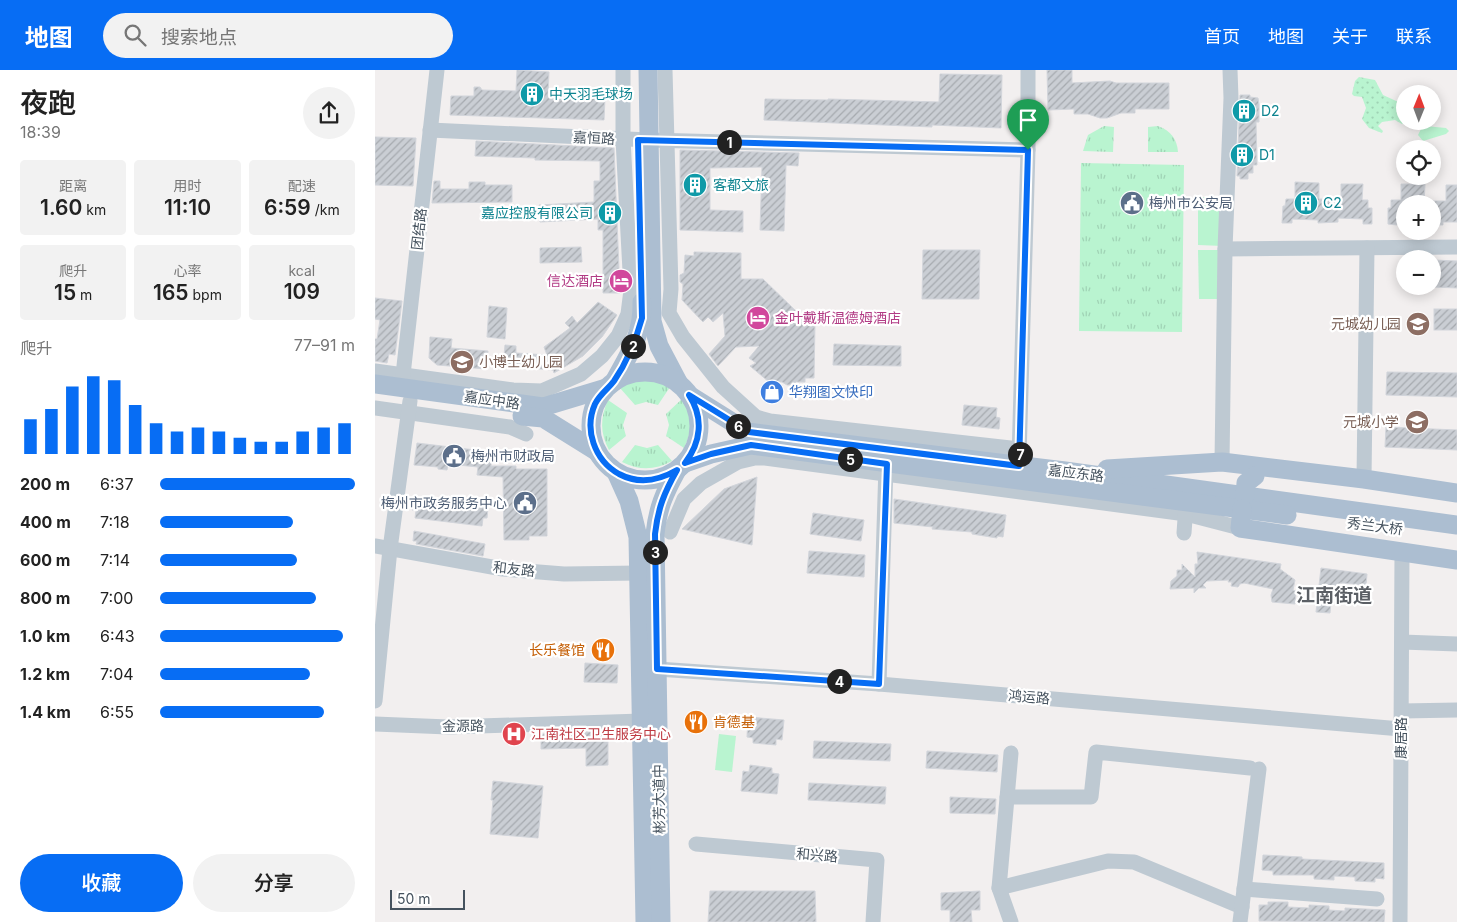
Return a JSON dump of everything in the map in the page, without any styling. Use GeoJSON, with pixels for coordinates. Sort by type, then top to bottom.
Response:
{"type":"FeatureCollection","features":[{"type":"Feature","properties":{"kind":"main road"},"geometry":{"type":"LineString","coordinates":[[637,70],[644,140],[652,321],[659,346],[697,412],[699,434],[696,444],[681,467],[667,476],[635,480],[616,472],[608,466],[596,451],[590,423],[595,404],[610,385],[636,340],[642,318],[644,140],[648,70]]}},
{"type":"Feature","properties":{"kind":"main road"},"geometry":{"type":"LineString","coordinates":[[610,385],[632,374],[647,372],[661,375],[684,390]]}},
{"type":"Feature","properties":{"kind":"main road","name":"嘉应中路"},"geometry":{"type":"LineString","coordinates":[[375,384],[543,407],[610,385]]}},
{"type":"Feature","properties":{"kind":"main road","name":"嘉应中路"},"geometry":{"type":"LineString","coordinates":[[375,396],[405,388],[543,418],[596,451]]}},
{"type":"Feature","properties":{"kind":"main road","name":"嘉应东路"},"geometry":{"type":"LineString","coordinates":[[684,390],[749,432],[1019,458],[1065,471],[1293,509]]}},
{"type":"Feature","properties":{"kind":"main road","name":"嘉应东路"},"geometry":{"type":"LineString","coordinates":[[681,467],[711,454],[751,445],[886,469],[1186,508],[1244,502]]}},
{"type":"Feature","properties":{"kind":"main road"},"geometry":{"type":"LineString","coordinates":[[1065,471],[1222,462],[1364,479],[1457,493]]}},
{"type":"Feature","properties":{"kind":"main road","name":"彬芳大道中"},"geometry":{"type":"LineString","coordinates":[[661,922],[655,534],[662,496],[681,467]]}},
{"type":"Feature","properties":{"kind":"main road"},"geometry":{"type":"LineString","coordinates":[[1121,479],[1221,470],[1457,503]]}},
{"type":"Feature","properties":{"kind":"main road","name":"彬芳大道中"},"geometry":{"type":"LineString","coordinates":[[616,472],[629,501],[638,537],[645,922]]}},
{"type":"Feature","properties":{"kind":"main road"},"geometry":{"type":"LineString","coordinates":[[1255,476],[1246,483],[1240,528],[1457,560]]}},
{"type":"Feature","properties":{"kind":"main road","name":"秀兰大桥"},"geometry":{"type":"LineString","coordinates":[[1293,509],[1449,530]]}},
{"type":"Feature","properties":{"kind":"street","name":"团结路"},"geometry":{"type":"LineString","coordinates":[[375,701],[382,548],[405,388],[437,70]]}},
{"type":"Feature","properties":{"kind":"street"},"geometry":{"type":"LineString","coordinates":[[623,70],[644,140],[671,289],[669,313],[683,337],[723,387],[756,417],[770,422],[1019,458],[1028,150],[1028,70]]}},
{"type":"Feature","properties":{"kind":"street"},"geometry":{"type":"LineString","coordinates":[[375,371],[405,388],[543,391],[581,374],[602,356],[618,336],[628,314],[644,140],[665,70]]}},
{"type":"Feature","properties":{"kind":"street"},"geometry":{"type":"LineString","coordinates":[[1222,462],[1225,249],[1231,98],[1230,70]]}},
{"type":"Feature","properties":{"kind":"street","name":"嘉恒路"},"geometry":{"type":"LineString","coordinates":[[430,130],[644,140],[1028,150]]}},
{"type":"Feature","properties":{"kind":"street"},"geometry":{"type":"LineString","coordinates":[[1364,479],[1367,248]]}},
{"type":"Feature","properties":{"kind":"street"},"geometry":{"type":"LineString","coordinates":[[1225,249],[1457,248]]}},
{"type":"Feature","properties":{"kind":"street"},"geometry":{"type":"LineString","coordinates":[[375,408],[510,427],[526,434]]}},
{"type":"Feature","properties":{"kind":"street"},"geometry":{"type":"LineString","coordinates":[[670,532],[684,500],[701,483],[737,462],[765,458],[886,469],[879,684]]}},
{"type":"Feature","properties":{"kind":"street"},"geometry":{"type":"LineString","coordinates":[[1184,532],[1186,508],[1240,528]]}},
{"type":"Feature","properties":{"kind":"street","name":"和友路"},"geometry":{"type":"LineString","coordinates":[[382,548],[503,569],[564,574],[639,574]]}},
{"type":"Feature","properties":{"kind":"street","name":"康居路"},"geometry":{"type":"LineString","coordinates":[[1400,922],[1402,553]]}},
{"type":"Feature","properties":{"kind":"street"},"geometry":{"type":"LineString","coordinates":[[1402,642],[1457,644]]}},
{"type":"Feature","properties":{"kind":"street","name":"鸿运路"},"geometry":{"type":"LineString","coordinates":[[657,669],[879,684],[1401,730]]}},
{"type":"Feature","properties":{"kind":"street"},"geometry":{"type":"LineString","coordinates":[[1401,711],[1457,710]]}},
{"type":"Feature","properties":{"kind":"street","name":"金源路"},"geometry":{"type":"LineString","coordinates":[[375,724],[448,727],[642,720]]}},
{"type":"Feature","properties":{"kind":"street"},"geometry":{"type":"LineString","coordinates":[[1007,797],[1091,797],[1097,752],[1255,768],[1240,922]]}},
{"type":"Feature","properties":{"kind":"street"},"geometry":{"type":"LineString","coordinates":[[1011,753],[999,888],[1011,922]]}},
{"type":"Feature","properties":{"kind":"street","name":"和兴路"},"geometry":{"type":"LineString","coordinates":[[696,844],[877,860],[873,922]]}},
{"type":"Feature","properties":{"kind":"street"},"geometry":{"type":"LineString","coordinates":[[999,888],[1108,861],[1134,862],[1242,907]]}},
{"type":"Feature","properties":{"kind":"street"},"geometry":{"type":"LineString","coordinates":[[1244,889],[1377,898]]}},
{"type":"Feature","properties":{"kind":"green space"},"geometry":{"type":"Polygon","coordinates":[[[1359,77],[1375,80],[1383,95],[1396,101],[1396,121],[1382,122],[1378,126],[1383,131],[1382,133],[1369,128],[1362,119],[1366,108],[1362,97],[1352,94],[1355,81],[1359,77]]]}},
{"type":"Feature","properties":{"kind":"green space"},"geometry":{"type":"Polygon","coordinates":[[[1104,126],[1114,127],[1113,152],[1083,151],[1088,135],[1104,126]]]}},
{"type":"Feature","properties":{"kind":"green space"},"geometry":{"type":"Polygon","coordinates":[[[1158,126],[1173,136],[1178,152],[1148,152],[1148,127],[1158,126]]]}},
{"type":"Feature","properties":{"kind":"green space"},"geometry":{"type":"Polygon","coordinates":[[[1441,128],[1446,128],[1449,131],[1446,134],[1426,140],[1422,140],[1418,135],[1420,130],[1441,130],[1441,128]]]}},
{"type":"Feature","properties":{"kind":"green space"},"geometry":{"type":"Polygon","coordinates":[[[1081,163],[1184,165],[1182,332],[1079,331],[1081,163]]]}},
{"type":"Feature","properties":{"kind":"green space"},"geometry":{"type":"Polygon","coordinates":[[[1198,197],[1223,197],[1223,246],[1198,245],[1198,197]]]}},
{"type":"Feature","properties":{"kind":"green space"},"geometry":{"type":"Polygon","coordinates":[[[1198,250],[1224,250],[1224,299],[1199,299],[1198,250]]]}},
{"type":"Feature","properties":{"kind":"green space"},"geometry":{"type":"Polygon","coordinates":[[[654,380],[670,387],[658,405],[646,402],[635,405],[620,388],[628,383],[654,380]]]}},
{"type":"Feature","properties":{"kind":"green space"},"geometry":{"type":"Polygon","coordinates":[[[683,398],[690,417],[689,435],[684,448],[666,436],[669,425],[666,414],[683,398]]]}},
{"type":"Feature","properties":{"kind":"green space"},"geometry":{"type":"Polygon","coordinates":[[[608,400],[627,413],[623,425],[626,436],[609,450],[604,438],[602,425],[608,400]]]}},
{"type":"Feature","properties":{"kind":"green space"},"geometry":{"type":"Polygon","coordinates":[[[635,445],[647,448],[658,445],[672,461],[653,468],[635,467],[622,462],[635,445]]]}},
{"type":"Feature","properties":{"kind":"green space"},"geometry":{"type":"Polygon","coordinates":[[[719,734],[736,736],[732,772],[715,770],[719,734]]]}},
{"type":"Feature","properties":{"kind":"building"},"geometry":{"type":"Polygon","coordinates":[[[517,70],[549,72],[548,96],[605,98],[604,120],[450,115],[451,96],[474,96],[474,87],[480,87],[482,90],[516,91],[517,70]]]}},
{"type":"Feature","properties":{"kind":"building"},"geometry":{"type":"Polygon","coordinates":[[[1047,70],[1072,70],[1072,83],[1110,81],[1116,83],[1169,83],[1169,109],[1135,109],[1135,113],[1121,113],[1107,118],[1088,114],[1074,114],[1074,109],[1048,110],[1047,70]]]}},
{"type":"Feature","properties":{"kind":"building"},"geometry":{"type":"Polygon","coordinates":[[[940,74],[1002,75],[1001,128],[764,120],[765,99],[939,102],[940,74]]]}},
{"type":"Feature","properties":{"kind":"building"},"geometry":{"type":"Polygon","coordinates":[[[1240,95],[1250,95],[1250,97],[1258,98],[1259,105],[1259,122],[1256,122],[1257,165],[1253,165],[1253,173],[1248,173],[1248,179],[1240,179],[1240,176],[1237,176],[1240,95]]]}},
{"type":"Feature","properties":{"kind":"building"},"geometry":{"type":"Polygon","coordinates":[[[375,137],[416,138],[413,186],[375,185],[375,137]]]}},
{"type":"Feature","properties":{"kind":"building"},"geometry":{"type":"Polygon","coordinates":[[[476,141],[614,148],[620,293],[603,293],[603,230],[598,230],[598,219],[540,222],[539,205],[594,202],[594,181],[600,181],[600,161],[535,160],[535,158],[475,156],[476,141]]]}},
{"type":"Feature","properties":{"kind":"building"},"geometry":{"type":"Polygon","coordinates":[[[680,150],[799,153],[798,166],[786,165],[784,231],[760,230],[762,167],[710,168],[710,210],[743,211],[743,232],[680,230],[680,150]]]}},
{"type":"Feature","properties":{"kind":"building"},"geometry":{"type":"Polygon","coordinates":[[[434,181],[440,181],[440,189],[469,189],[469,182],[485,182],[485,185],[512,185],[512,202],[432,203],[434,181]]]}},
{"type":"Feature","properties":{"kind":"building"},"geometry":{"type":"Polygon","coordinates":[[[1295,182],[1319,183],[1319,199],[1341,199],[1341,184],[1363,184],[1362,200],[1368,200],[1368,208],[1372,208],[1372,224],[1363,224],[1363,219],[1338,218],[1338,222],[1318,223],[1318,220],[1292,219],[1292,223],[1282,223],[1283,206],[1285,206],[1286,199],[1295,199],[1295,182]]]}},
{"type":"Feature","properties":{"kind":"building"},"geometry":{"type":"Polygon","coordinates":[[[1401,185],[1425,185],[1424,195],[1401,195],[1401,185]]]}},
{"type":"Feature","properties":{"kind":"building"},"geometry":{"type":"Polygon","coordinates":[[[1446,185],[1457,185],[1457,222],[1443,222],[1443,225],[1441,225],[1441,201],[1446,201],[1446,185]]]}},
{"type":"Feature","properties":{"kind":"building"},"geometry":{"type":"Polygon","coordinates":[[[1391,200],[1396,200],[1396,225],[1388,224],[1388,208],[1391,208],[1391,200]]]}},
{"type":"Feature","properties":{"kind":"building"},"geometry":{"type":"Polygon","coordinates":[[[581,247],[582,262],[540,263],[540,248],[581,247]]]}},
{"type":"Feature","properties":{"kind":"building"},"geometry":{"type":"Polygon","coordinates":[[[923,250],[980,250],[979,299],[922,299],[923,250]]]}},
{"type":"Feature","properties":{"kind":"building","name":"金叶戴斯温德姆酒店"},"geometry":{"type":"Polygon","coordinates":[[[694,252],[741,253],[741,279],[763,279],[798,313],[798,319],[812,320],[815,323],[814,378],[805,378],[805,382],[796,382],[793,385],[787,385],[782,382],[769,382],[750,366],[756,363],[749,358],[759,346],[736,347],[718,366],[709,354],[725,336],[723,313],[713,322],[708,317],[703,322],[682,300],[683,284],[680,282],[680,275],[684,273],[685,255],[694,256],[694,252]]]}},
{"type":"Feature","properties":{"kind":"building"},"geometry":{"type":"Polygon","coordinates":[[[1441,260],[1457,261],[1457,288],[1441,287],[1441,260]]]}},
{"type":"Feature","properties":{"kind":"building"},"geometry":{"type":"Polygon","coordinates":[[[375,298],[402,301],[395,355],[389,354],[387,363],[375,361],[375,339],[377,339],[380,320],[375,319],[375,298]]]}},
{"type":"Feature","properties":{"kind":"building"},"geometry":{"type":"Polygon","coordinates":[[[598,302],[617,315],[602,337],[583,356],[554,373],[553,370],[503,366],[505,345],[516,346],[516,353],[547,355],[544,347],[570,328],[565,323],[572,316],[577,323],[598,302]]]}},
{"type":"Feature","properties":{"kind":"building"},"geometry":{"type":"Polygon","coordinates":[[[489,306],[507,308],[505,339],[487,337],[489,306]]]}},
{"type":"Feature","properties":{"kind":"building"},"geometry":{"type":"Polygon","coordinates":[[[1434,309],[1457,309],[1457,330],[1434,330],[1434,309]]]}},
{"type":"Feature","properties":{"kind":"building"},"geometry":{"type":"Polygon","coordinates":[[[430,337],[452,339],[451,348],[488,351],[486,369],[437,365],[429,358],[430,337]]]}},
{"type":"Feature","properties":{"kind":"building"},"geometry":{"type":"Polygon","coordinates":[[[834,344],[901,346],[901,366],[833,365],[834,344]]]}},
{"type":"Feature","properties":{"kind":"building"},"geometry":{"type":"Polygon","coordinates":[[[1387,372],[1457,373],[1457,397],[1386,395],[1387,372]]]}},
{"type":"Feature","properties":{"kind":"building"},"geometry":{"type":"Polygon","coordinates":[[[964,405],[997,408],[996,417],[1000,418],[999,429],[962,425],[964,405]]]}},
{"type":"Feature","properties":{"kind":"building"},"geometry":{"type":"Polygon","coordinates":[[[1386,427],[1457,430],[1457,450],[1385,447],[1386,427]]]}},
{"type":"Feature","properties":{"kind":"building","name":"梅州市政务服务中心"},"geometry":{"type":"Polygon","coordinates":[[[417,443],[492,452],[491,466],[516,466],[516,469],[547,469],[547,536],[529,536],[529,540],[504,540],[503,477],[477,475],[478,467],[448,464],[447,470],[438,469],[438,467],[414,465],[417,443]]]}},
{"type":"Feature","properties":{"kind":"building"},"geometry":{"type":"Polygon","coordinates":[[[757,477],[752,545],[682,529],[724,489],[757,477]]]}},
{"type":"Feature","properties":{"kind":"building"},"geometry":{"type":"Polygon","coordinates":[[[894,499],[1006,515],[1003,537],[997,536],[997,538],[972,534],[972,532],[932,529],[933,527],[894,523],[894,499]]]}},
{"type":"Feature","properties":{"kind":"building"},"geometry":{"type":"Polygon","coordinates":[[[412,500],[488,508],[487,518],[483,518],[482,526],[415,518],[416,510],[412,510],[412,500]]]}},
{"type":"Feature","properties":{"kind":"building"},"geometry":{"type":"Polygon","coordinates":[[[813,513],[864,520],[861,541],[810,534],[813,513]]]}},
{"type":"Feature","properties":{"kind":"building"},"geometry":{"type":"Polygon","coordinates":[[[414,531],[485,544],[483,556],[416,544],[417,541],[413,541],[414,531]]]}},
{"type":"Feature","properties":{"kind":"building"},"geometry":{"type":"Polygon","coordinates":[[[809,551],[865,555],[864,577],[807,573],[809,551]]]}},
{"type":"Feature","properties":{"kind":"building"},"geometry":{"type":"Polygon","coordinates":[[[1197,552],[1281,564],[1280,569],[1295,580],[1293,590],[1296,591],[1295,604],[1272,602],[1271,595],[1273,589],[1244,583],[1238,587],[1231,586],[1232,582],[1228,582],[1229,580],[1207,581],[1203,585],[1206,588],[1199,588],[1194,593],[1194,588],[1170,589],[1171,581],[1177,576],[1177,570],[1182,570],[1182,564],[1195,577],[1195,564],[1198,564],[1197,552]]]}},
{"type":"Feature","properties":{"kind":"building"},"geometry":{"type":"Polygon","coordinates":[[[1321,568],[1367,574],[1366,585],[1340,583],[1332,590],[1330,613],[1316,612],[1321,568]]]}},
{"type":"Feature","properties":{"kind":"building"},"geometry":{"type":"Polygon","coordinates":[[[585,663],[618,665],[617,683],[584,682],[585,663]]]}},
{"type":"Feature","properties":{"kind":"building"},"geometry":{"type":"Polygon","coordinates":[[[748,717],[784,720],[782,740],[776,739],[776,745],[753,743],[753,738],[747,737],[748,717]]]}},
{"type":"Feature","properties":{"kind":"building"},"geometry":{"type":"Polygon","coordinates":[[[608,731],[608,765],[586,766],[586,748],[541,749],[541,734],[608,731]]]}},
{"type":"Feature","properties":{"kind":"building"},"geometry":{"type":"Polygon","coordinates":[[[814,741],[891,744],[890,761],[813,758],[814,741]]]}},
{"type":"Feature","properties":{"kind":"building"},"geometry":{"type":"Polygon","coordinates":[[[927,751],[998,755],[997,772],[926,768],[927,751]]]}},
{"type":"Feature","properties":{"kind":"building"},"geometry":{"type":"Polygon","coordinates":[[[750,765],[772,768],[772,773],[779,774],[777,794],[741,791],[743,771],[749,772],[750,765]]]}},
{"type":"Feature","properties":{"kind":"building"},"geometry":{"type":"Polygon","coordinates":[[[493,781],[543,786],[538,838],[490,834],[493,781]]]}},
{"type":"Feature","properties":{"kind":"building"},"geometry":{"type":"Polygon","coordinates":[[[809,783],[886,787],[885,804],[808,800],[809,783]]]}},
{"type":"Feature","properties":{"kind":"building"},"geometry":{"type":"Polygon","coordinates":[[[950,797],[996,799],[995,814],[950,813],[950,797]]]}},
{"type":"Feature","properties":{"kind":"building"},"geometry":{"type":"Polygon","coordinates":[[[1263,855],[1384,863],[1384,879],[1375,878],[1375,882],[1355,881],[1355,877],[1334,876],[1334,880],[1314,879],[1314,875],[1273,875],[1273,871],[1262,870],[1263,855]]]}},
{"type":"Feature","properties":{"kind":"building"},"geometry":{"type":"Polygon","coordinates":[[[710,891],[815,891],[816,922],[708,922],[710,891]]]}},
{"type":"Feature","properties":{"kind":"building"},"geometry":{"type":"Polygon","coordinates":[[[980,891],[980,910],[971,910],[972,922],[950,922],[950,910],[941,910],[941,893],[980,891]]]}},
{"type":"Feature","properties":{"kind":"building"},"geometry":{"type":"Polygon","coordinates":[[[1268,902],[1288,902],[1288,907],[1309,908],[1309,905],[1329,906],[1329,910],[1345,911],[1345,908],[1385,910],[1384,922],[1259,921],[1259,905],[1268,905],[1268,902]]]}},
{"type":"Feature","properties":{"kind":"place","name":"中天羽毛球场"},"geometry":{"type":"Point","coordinates":[532,94]}},
{"type":"Feature","properties":{"kind":"place","name":"D2"},"geometry":{"type":"Point","coordinates":[1244,111]}},
{"type":"Feature","properties":{"kind":"place","name":"D1"},"geometry":{"type":"Point","coordinates":[1242,155]}},
{"type":"Feature","properties":{"kind":"place","name":"客都文旅"},"geometry":{"type":"Point","coordinates":[695,185]}},
{"type":"Feature","properties":{"kind":"place","name":"梅州市公安局"},"geometry":{"type":"Point","coordinates":[1132,203]}},
{"type":"Feature","properties":{"kind":"place","name":"C2"},"geometry":{"type":"Point","coordinates":[1306,203]}},
{"type":"Feature","properties":{"kind":"place","name":"嘉应控股有限公司"},"geometry":{"type":"Point","coordinates":[610,213]}},
{"type":"Feature","properties":{"kind":"place","name":"信达酒店"},"geometry":{"type":"Point","coordinates":[621,281]}},
{"type":"Feature","properties":{"kind":"place","name":"金叶戴斯温德姆酒店"},"geometry":{"type":"Point","coordinates":[758,318]}},
{"type":"Feature","properties":{"kind":"place","name":"元城幼儿园"},"geometry":{"type":"Point","coordinates":[1418,324]}},
{"type":"Feature","properties":{"kind":"place","name":"小博士幼儿园"},"geometry":{"type":"Point","coordinates":[462,362]}},
{"type":"Feature","properties":{"kind":"place","name":"华翔图文快印"},"geometry":{"type":"Point","coordinates":[772,392]}},
{"type":"Feature","properties":{"kind":"place","name":"元城小学"},"geometry":{"type":"Point","coordinates":[1417,422]}},
{"type":"Feature","properties":{"kind":"place","name":"梅州市财政局"},"geometry":{"type":"Point","coordinates":[454,456]}},
{"type":"Feature","properties":{"kind":"place","name":"梅州市政务服务中心"},"geometry":{"type":"Point","coordinates":[525,503]}},
{"type":"Feature","properties":{"kind":"place","name":"长乐餐馆"},"geometry":{"type":"Point","coordinates":[603,650]}},
{"type":"Feature","properties":{"kind":"place","name":"肯德基"},"geometry":{"type":"Point","coordinates":[696,722]}},
{"type":"Feature","properties":{"kind":"place","name":"江南社区卫生服务中心"},"geometry":{"type":"Point","coordinates":[514,734]}},
{"type":"Feature","properties":{"kind":"district","name":"江南街道"},"geometry":{"type":"Point","coordinates":[1334,595]}},
{"type":"Feature","properties":{"kind":"route"},"geometry":{"type":"LineString","coordinates":[[638,140],[1028,150],[1019,466],[749,432],[689,395],[697,412],[699,434],[696,444],[685,463],[711,454],[751,445],[887,464],[879,684],[657,669],[655,534],[662,496],[677,470],[667,476],[646,480],[635,480],[616,472],[601,459],[596,451],[590,423],[595,404],[606,388],[614,382],[636,340],[642,318],[638,140]]}}]}
